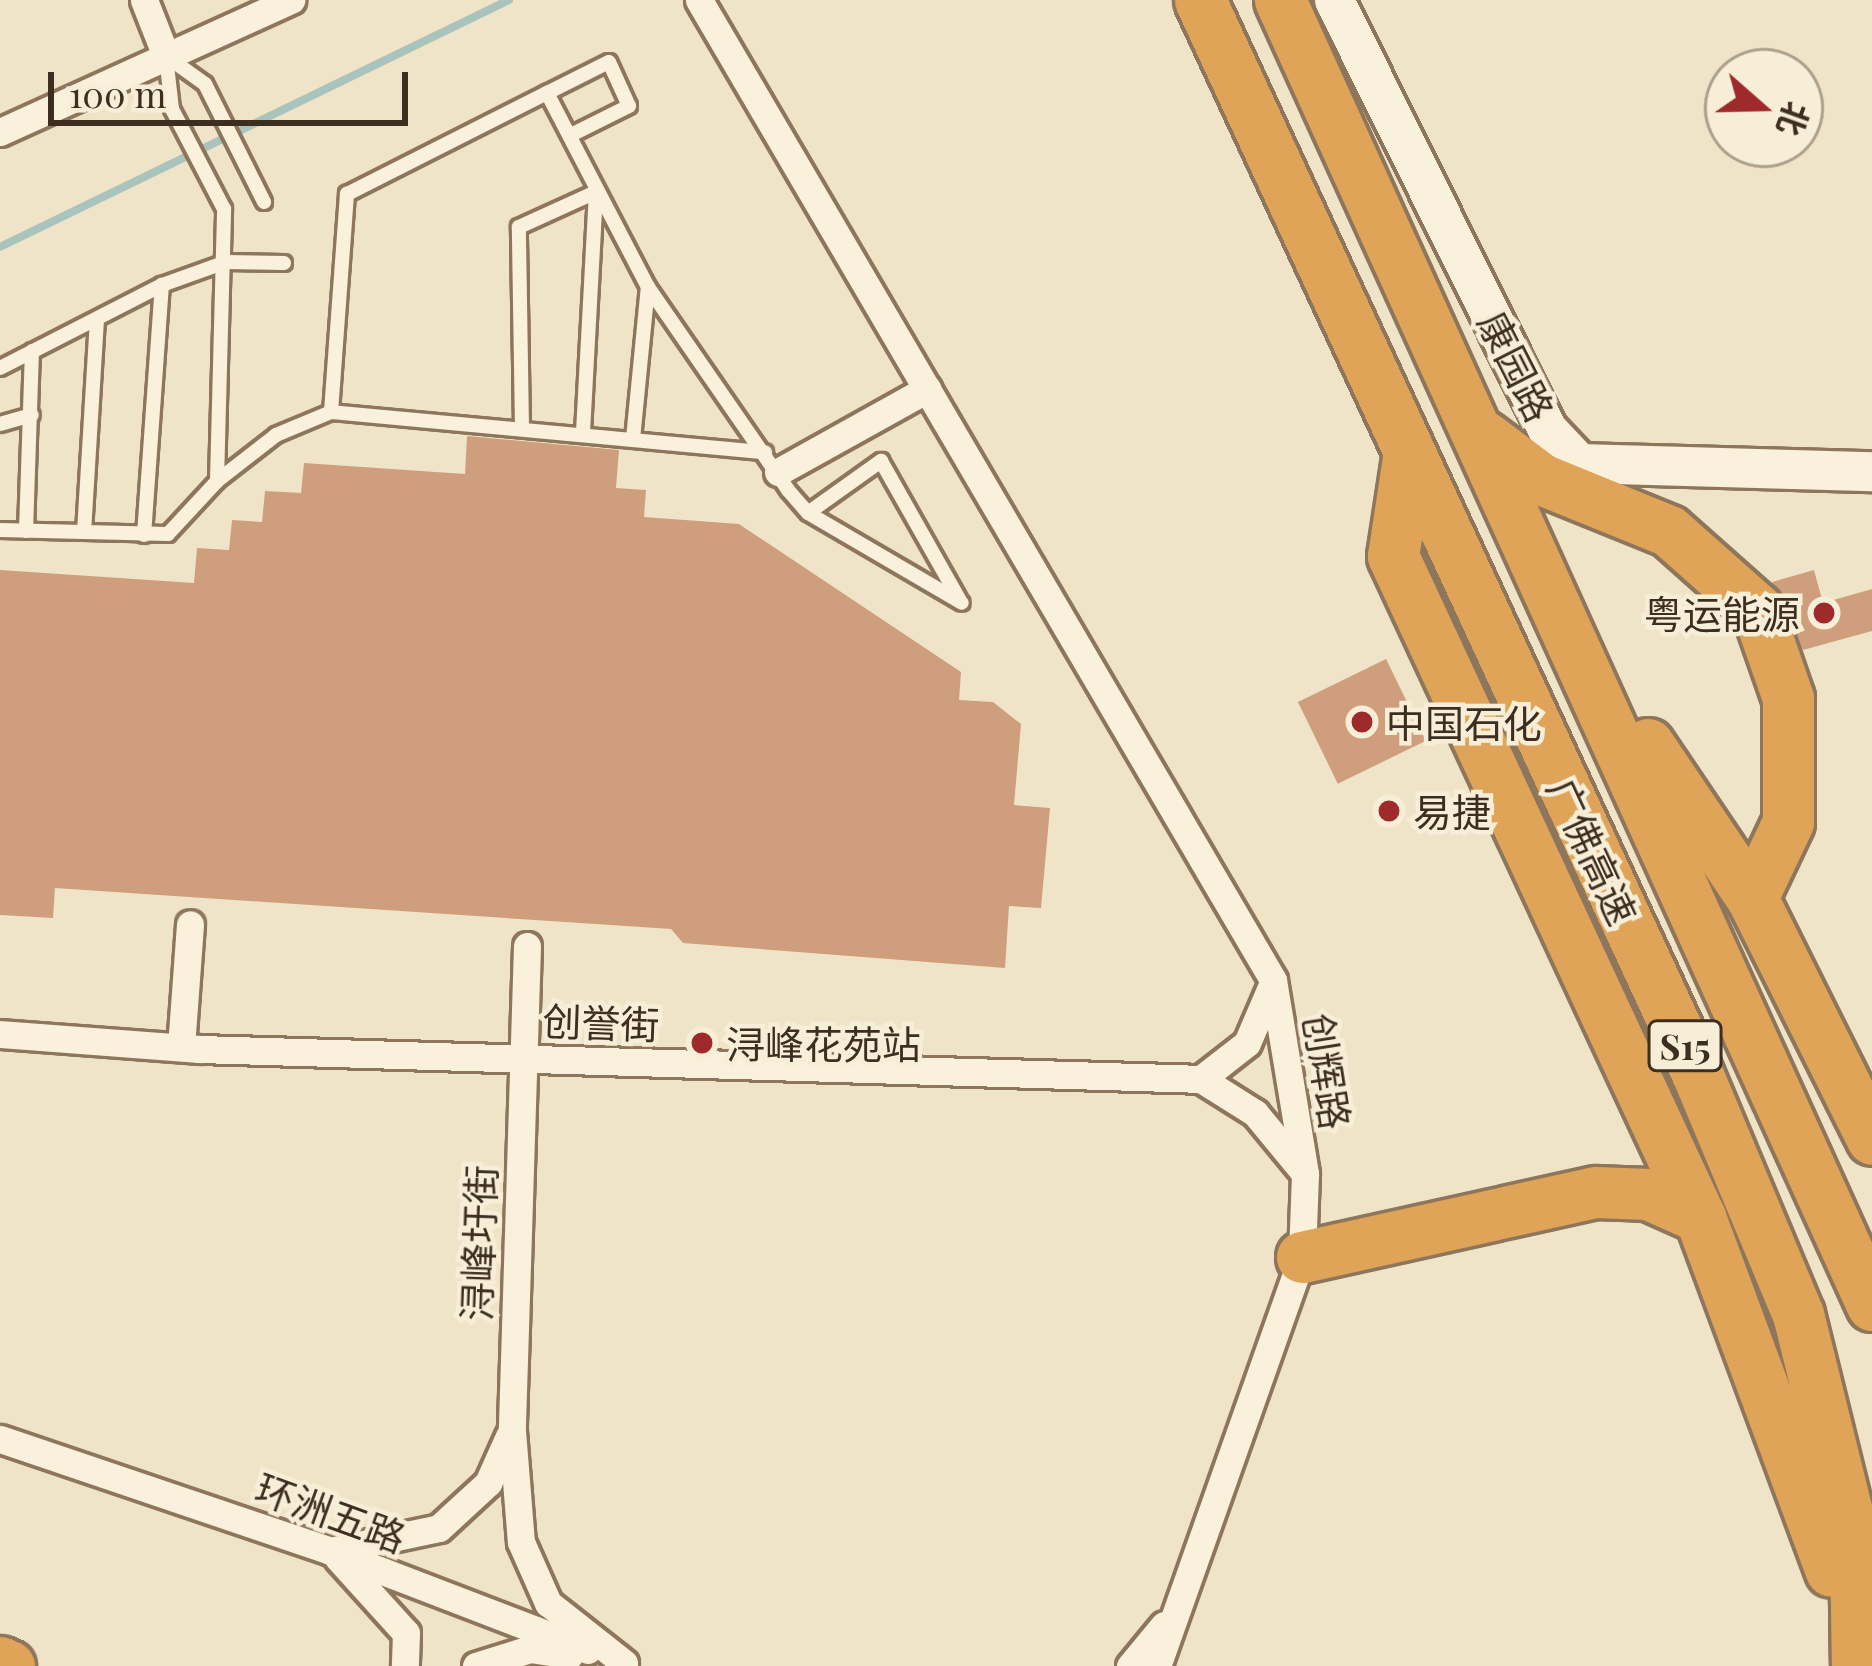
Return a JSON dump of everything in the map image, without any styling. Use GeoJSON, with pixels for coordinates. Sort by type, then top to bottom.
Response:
{"type":"FeatureCollection","features":[{"type":"Feature","properties":{"kind":"highway","name":"广佛高速"},"geometry":{"type":"LineString","coordinates":[[1200,0],[1408,458],[1697,1073],[1798,1314],[1855,1544],[1856,1666]]}},
{"type":"Feature","properties":{"kind":"highway","name":"广佛高速"},"geometry":{"type":"LineString","coordinates":[[1280,0],[1872,1305]]}},
{"type":"Feature","properties":{"kind":"highway"},"geometry":{"type":"LineString","coordinates":[[1476,431],[1541,479],[1670,531],[1756,609],[1788,698],[1788,822],[1752,898]]}},
{"type":"Feature","properties":{"kind":"highway"},"geometry":{"type":"LineString","coordinates":[[1408,458],[1393,556],[1700,1217],[1819,1532],[1856,1666]]}},
{"type":"Feature","properties":{"kind":"highway"},"geometry":{"type":"LineString","coordinates":[[1563,617],[1752,898],[1868,1114]]}},
{"type":"Feature","properties":{"kind":"highway"},"geometry":{"type":"LineString","coordinates":[[1302,1257],[1596,1192],[1648,1193],[1700,1217]]}},
{"type":"Feature","properties":{"kind":"highway"},"geometry":{"type":"LineString","coordinates":[[0,1662],[9,1666]]}},
{"type":"Feature","properties":{"kind":"street"},"geometry":{"type":"LineString","coordinates":[[144,0],[166,56]]}},
{"type":"Feature","properties":{"kind":"street"},"geometry":{"type":"LineString","coordinates":[[0,132],[291,0]]}},
{"type":"Feature","properties":{"kind":"street"},"geometry":{"type":"LineString","coordinates":[[699,0],[1274,980],[1247,1043],[1201,1079],[1255,1113],[1305,1174]]}},
{"type":"Feature","properties":{"kind":"street","name":"康园路"},"geometry":{"type":"LineString","coordinates":[[1334,0],[1546,429],[1579,463],[1872,471]]}},
{"type":"Feature","properties":{"kind":"street"},"geometry":{"type":"LineString","coordinates":[[771,462],[927,389]]}},
{"type":"Feature","properties":{"kind":"street"},"geometry":{"type":"LineString","coordinates":[[181,1047],[190,924]]}},
{"type":"Feature","properties":{"kind":"street","name":"浔峰圩街"},"geometry":{"type":"LineString","coordinates":[[527,946],[512,1431],[521,1542],[548,1603],[628,1665]]}},
{"type":"Feature","properties":{"kind":"street","name":"创辉路"},"geometry":{"type":"LineString","coordinates":[[1157,1666],[1302,1257],[1305,1174],[1274,980]]}},
{"type":"Feature","properties":{"kind":"street","name":"创誉街"},"geometry":{"type":"LineString","coordinates":[[0,1034],[181,1047],[1201,1079]]}},
{"type":"Feature","properties":{"kind":"street"},"geometry":{"type":"LineString","coordinates":[[330,1551],[439,1528],[488,1483],[512,1431]]}},
{"type":"Feature","properties":{"kind":"street","name":"环洲五路"},"geometry":{"type":"LineString","coordinates":[[0,1439],[330,1551],[628,1665]]}},
{"type":"Feature","properties":{"kind":"street"},"geometry":{"type":"LineString","coordinates":[[330,1551],[406,1633],[405,1666]]}},
{"type":"Feature","properties":{"kind":"street"},"geometry":{"type":"LineString","coordinates":[[1130,1666],[1178,1608]]}},
{"type":"Feature","properties":{"kind":"street"},"geometry":{"type":"LineString","coordinates":[[476,1666],[530,1649],[628,1665]]}},
{"type":"Feature","properties":{"kind":"lane"},"geometry":{"type":"LineString","coordinates":[[166,56],[172,109],[224,209],[217,481]]}},
{"type":"Feature","properties":{"kind":"lane"},"geometry":{"type":"LineString","coordinates":[[166,56],[205,83],[263,202]]}},
{"type":"Feature","properties":{"kind":"lane"},"geometry":{"type":"LineString","coordinates":[[331,412],[347,194],[609,62],[629,106],[571,135]]}},
{"type":"Feature","properties":{"kind":"lane"},"geometry":{"type":"LineString","coordinates":[[547,93],[648,287],[808,513],[962,603],[881,461],[808,513]]}},
{"type":"Feature","properties":{"kind":"lane"},"geometry":{"type":"LineString","coordinates":[[522,429],[519,227],[596,192]]}},
{"type":"Feature","properties":{"kind":"lane"},"geometry":{"type":"LineString","coordinates":[[584,435],[596,192]]}},
{"type":"Feature","properties":{"kind":"lane"},"geometry":{"type":"LineString","coordinates":[[0,368],[162,285],[226,262],[284,263]]}},
{"type":"Feature","properties":{"kind":"lane"},"geometry":{"type":"LineString","coordinates":[[144,535],[162,285]]}},
{"type":"Feature","properties":{"kind":"lane"},"geometry":{"type":"LineString","coordinates":[[633,439],[648,287]]}},
{"type":"Feature","properties":{"kind":"lane"},"geometry":{"type":"LineString","coordinates":[[84,532],[97,320]]}},
{"type":"Feature","properties":{"kind":"lane"},"geometry":{"type":"LineString","coordinates":[[26,531],[32,351]]}},
{"type":"Feature","properties":{"kind":"lane"},"geometry":{"type":"LineString","coordinates":[[0,530],[168,534],[217,481],[276,435],[331,412],[633,439],[771,462]]}},
{"type":"Feature","properties":{"kind":"lane"},"geometry":{"type":"LineString","coordinates":[[0,424],[32,415]]}},
{"type":"Feature","properties":{"kind":"building"},"geometry":{"type":"Polygon","coordinates":[[[467,436],[619,450],[616,488],[646,490],[644,517],[739,524],[961,672],[959,700],[993,702],[1021,724],[1014,805],[1050,808],[1041,908],[1009,906],[1005,968],[683,943],[671,929],[55,888],[53,918],[0,915],[0,570],[194,583],[197,548],[229,550],[232,520],[262,522],[265,491],[301,493],[304,463],[465,474],[467,436]]]}},
{"type":"Feature","properties":{"kind":"building","name":"粤运能源"},"geometry":{"type":"Polygon","coordinates":[[[1814,570],[1823,603],[1872,589],[1872,631],[1803,650],[1772,582],[1814,570]]]}},
{"type":"Feature","properties":{"kind":"building","name":"中国石化"},"geometry":{"type":"Polygon","coordinates":[[[1386,659],[1426,741],[1338,784],[1298,702],[1386,659]]]}},
{"type":"Feature","properties":{"kind":"waterway"},"geometry":{"type":"LineString","coordinates":[[0,247],[509,0]]}},
{"type":"Feature","properties":{"kind":"place","name":"粤运能源"},"geometry":{"type":"Point","coordinates":[1824,613]}},
{"type":"Feature","properties":{"kind":"place","name":"中国石化"},"geometry":{"type":"Point","coordinates":[1362,722]}},
{"type":"Feature","properties":{"kind":"place","name":"易捷"},"geometry":{"type":"Point","coordinates":[1389,811]}},
{"type":"Feature","properties":{"kind":"place","name":"浔峰花苑站"},"geometry":{"type":"Point","coordinates":[702,1043]}}]}
